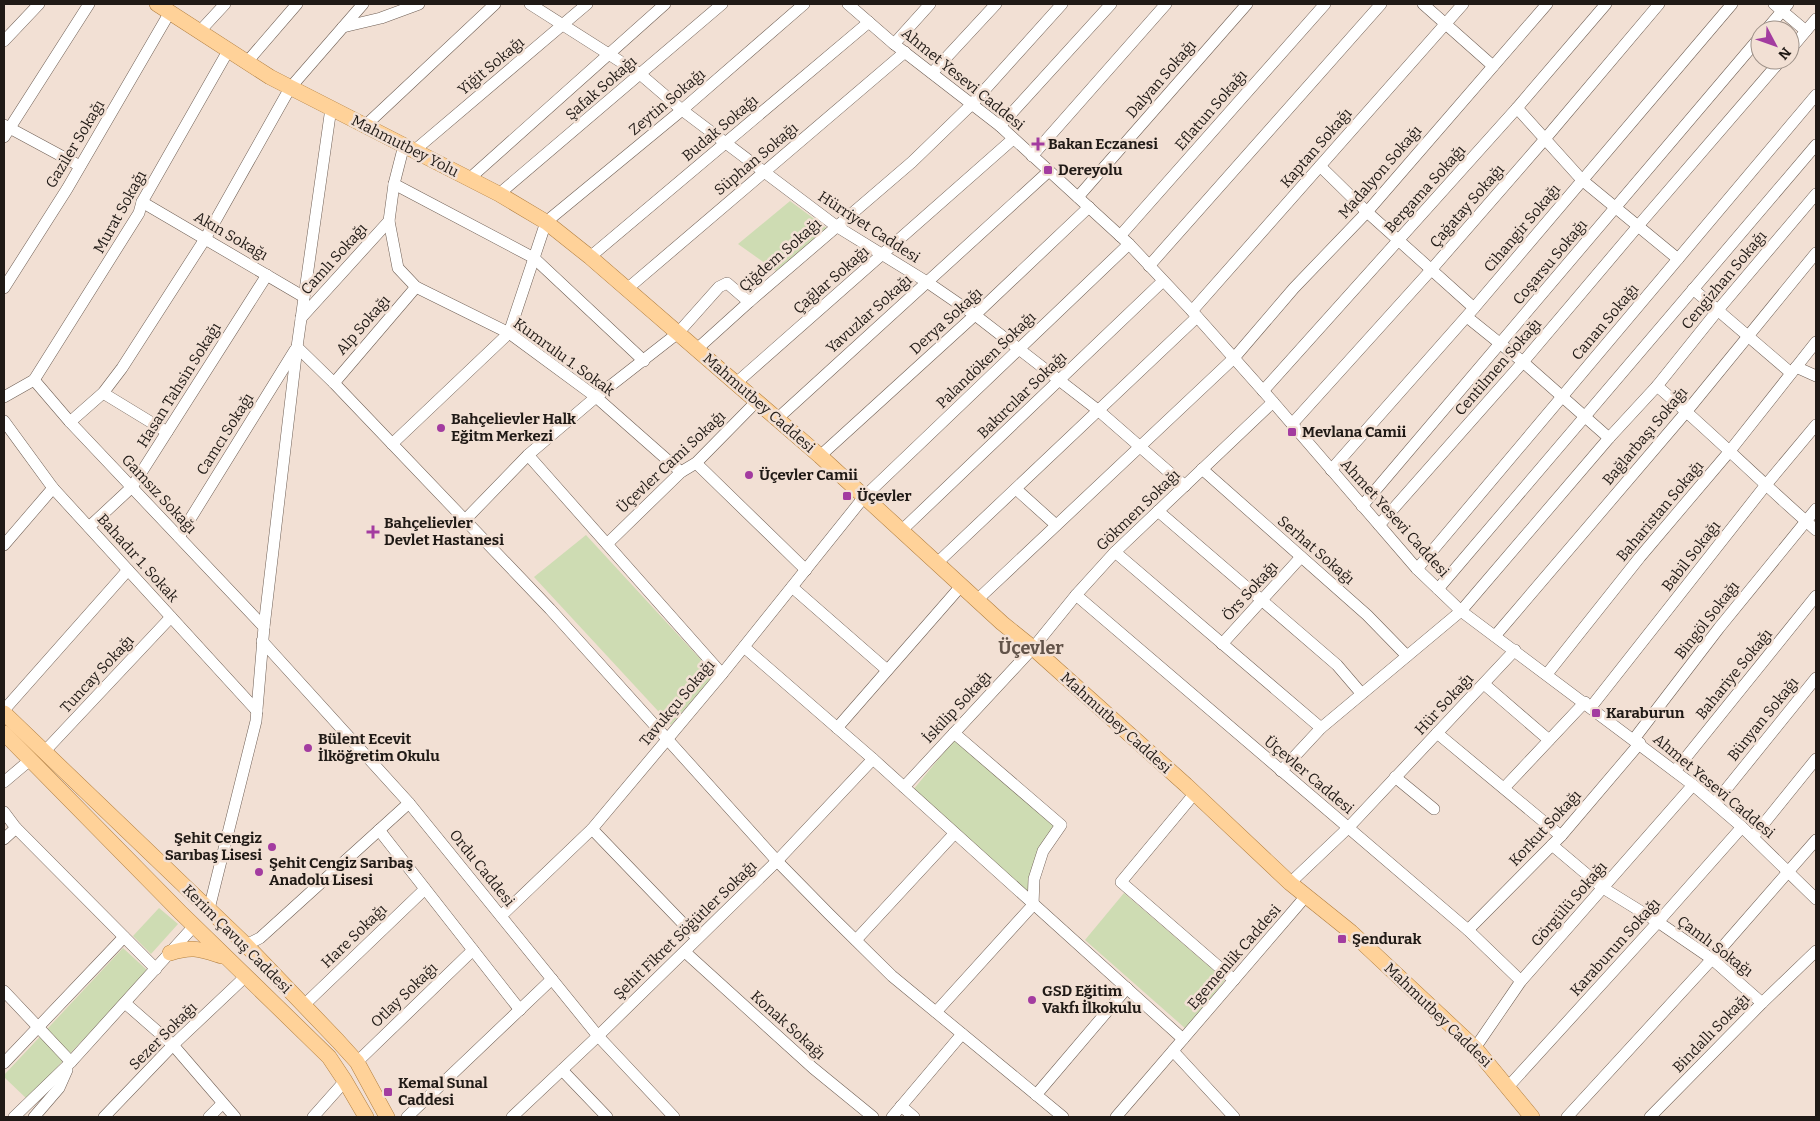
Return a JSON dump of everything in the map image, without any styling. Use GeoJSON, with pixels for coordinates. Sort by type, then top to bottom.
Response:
{"type":"FeatureCollection","features":[{"type":"Feature","properties":{"kind":"main road","name":"Mahmutbey Yolu"},"geometry":{"type":"LineString","coordinates":[[163,8],[228,51],[290,88],[499,194],[546,222],[642,302]]}},
{"type":"Feature","properties":{"kind":"main road","name":"Mahmutbey Caddesi"},"geometry":{"type":"LineString","coordinates":[[642,302],[820,456],[936,564],[1195,793],[1290,883],[1351,932],[1475,1048],[1532,1117]]}},
{"type":"Feature","properties":{"kind":"main road","name":"Kerim Çavuş Caddesi"},"geometry":{"type":"LineString","coordinates":[[4,711],[246,945],[357,1062],[387,1117]]}},
{"type":"Feature","properties":{"kind":"main road","name":"Kerim Çavuş Caddesi"},"geometry":{"type":"LineString","coordinates":[[4,733],[245,977],[329,1057],[346,1081],[366,1117]]}},
{"type":"Feature","properties":{"kind":"main road"},"geometry":{"type":"LineString","coordinates":[[194,926],[209,909]]}},
{"type":"Feature","properties":{"kind":"main road"},"geometry":{"type":"LineString","coordinates":[[170,953],[188,948],[202,949],[226,957]]}},
{"type":"Feature","properties":{"kind":"street"},"geometry":{"type":"LineString","coordinates":[[4,41],[39,4]]}},
{"type":"Feature","properties":{"kind":"street"},"geometry":{"type":"LineString","coordinates":[[80,166],[5,130],[89,4]]}},
{"type":"Feature","properties":{"kind":"street"},"geometry":{"type":"LineString","coordinates":[[200,31],[225,4]]}},
{"type":"Feature","properties":{"kind":"street"},"geometry":{"type":"LineString","coordinates":[[247,62],[297,4]]}},
{"type":"Feature","properties":{"kind":"street"},"geometry":{"type":"LineString","coordinates":[[70,422],[103,393],[122,368],[205,239],[290,88],[363,4]]}},
{"type":"Feature","properties":{"kind":"street"},"geometry":{"type":"LineString","coordinates":[[343,27],[381,18],[419,4]]}},
{"type":"Feature","properties":{"kind":"street"},"geometry":{"type":"LineString","coordinates":[[366,125],[495,4]]}},
{"type":"Feature","properties":{"kind":"street","name":"Hürriyet Caddesi"},"geometry":{"type":"LineString","coordinates":[[530,4],[640,74],[682,110],[836,226],[927,282],[975,315],[1098,411],[1184,486]]}},
{"type":"Feature","properties":{"kind":"street","name":"Yiğit Sokağı"},"geometry":{"type":"LineString","coordinates":[[409,148],[587,4]]}},
{"type":"Feature","properties":{"kind":"street"},"geometry":{"type":"LineString","coordinates":[[469,179],[665,4]]}},
{"type":"Feature","properties":{"kind":"street","name":"Şafak Sokağı"},"geometry":{"type":"LineString","coordinates":[[499,194],[722,4]]}},
{"type":"Feature","properties":{"kind":"street","name":"Zeytin Sokağı"},"geometry":{"type":"LineString","coordinates":[[546,222],[682,110],[804,4]]}},
{"type":"Feature","properties":{"kind":"street","name":"Ahmet Yesevi Caddesi"},"geometry":{"type":"LineString","coordinates":[[851,4],[894,44],[1000,126],[1124,240],[1195,314],[1417,569],[1462,612],[1637,741],[1693,785],[1753,837],[1816,899]]}},
{"type":"Feature","properties":{"kind":"street"},"geometry":{"type":"LineString","coordinates":[[894,44],[930,4]]}},
{"type":"Feature","properties":{"kind":"street"},"geometry":{"type":"LineString","coordinates":[[932,73],[996,4]]}},
{"type":"Feature","properties":{"kind":"street","name":"Çiğdem Sokağı"},"geometry":{"type":"LineString","coordinates":[[697,349],[836,226],[912,162],[972,104],[1062,4]]}},
{"type":"Feature","properties":{"kind":"street"},"geometry":{"type":"LineString","coordinates":[[1000,126],[1110,4]]}},
{"type":"Feature","properties":{"kind":"street"},"geometry":{"type":"LineString","coordinates":[[1032,156],[1166,4]]}},
{"type":"Feature","properties":{"kind":"street","name":"Dalyan Sokağı"},"geometry":{"type":"LineString","coordinates":[[1078,197],[1247,4]]}},
{"type":"Feature","properties":{"kind":"street","name":"Eflatun Sokağı"},"geometry":{"type":"LineString","coordinates":[[1124,240],[1325,4]]}},
{"type":"Feature","properties":{"kind":"street"},"geometry":{"type":"LineString","coordinates":[[1149,266],[1381,4]]}},
{"type":"Feature","properties":{"kind":"street"},"geometry":{"type":"LineString","coordinates":[[1423,4],[1493,66]]}},
{"type":"Feature","properties":{"kind":"street","name":"Kaptan Sokağı"},"geometry":{"type":"LineString","coordinates":[[936,564],[1098,411],[1195,314],[1320,166],[1463,4]]}},
{"type":"Feature","properties":{"kind":"street","name":"Madalyon Sokağı"},"geometry":{"type":"LineString","coordinates":[[977,600],[1234,358],[1294,288],[1366,212],[1547,4]]}},
{"type":"Feature","properties":{"kind":"street","name":"Bergama Sokağı"},"geometry":{"type":"LineString","coordinates":[[1263,391],[1517,108],[1606,4]]}},
{"type":"Feature","properties":{"kind":"street","name":"Çağatay Sokağı"},"geometry":{"type":"LineString","coordinates":[[1292,424],[1431,270],[1659,4]]}},
{"type":"Feature","properties":{"kind":"street","name":"Cihangir Sokağı"},"geometry":{"type":"LineString","coordinates":[[1331,470],[1471,312],[1732,4]]}},
{"type":"Feature","properties":{"kind":"street"},"geometry":{"type":"LineString","coordinates":[[1772,20],[1781,6],[1806,31]]}},
{"type":"Feature","properties":{"kind":"street","name":"Gaziler Sokağı"},"geometry":{"type":"LineString","coordinates":[[4,288],[80,166],[163,8]]}},
{"type":"Feature","properties":{"kind":"street"},"geometry":{"type":"LineString","coordinates":[[1800,38],[1816,19]]}},
{"type":"Feature","properties":{"kind":"street","name":"Budak Sokağı"},"geometry":{"type":"LineString","coordinates":[[590,257],[869,22]]}},
{"type":"Feature","properties":{"kind":"street","name":"Coşarsu Sokağı"},"geometry":{"type":"LineString","coordinates":[[1362,506],[1750,48]]}},
{"type":"Feature","properties":{"kind":"street","name":"Murat Sokağı"},"geometry":{"type":"LineString","coordinates":[[4,397],[34,380],[140,213],[142,202],[228,51]]}},
{"type":"Feature","properties":{"kind":"street","name":"Süphan Sokağı"},"geometry":{"type":"LineString","coordinates":[[627,289],[905,52]]}},
{"type":"Feature","properties":{"kind":"street","name":"Centilmen Sokağı"},"geometry":{"type":"LineString","coordinates":[[1379,525],[1523,362],[1772,70]]}},
{"type":"Feature","properties":{"kind":"street","name":"Canan Sokağı"},"geometry":{"type":"LineString","coordinates":[[1417,569],[1816,95]]}},
{"type":"Feature","properties":{"kind":"street"},"geometry":{"type":"LineString","coordinates":[[209,909],[256,721],[262,641],[304,297],[331,108]]}},
{"type":"Feature","properties":{"kind":"street"},"geometry":{"type":"LineString","coordinates":[[1517,108],[1582,180],[1678,259]]}},
{"type":"Feature","properties":{"kind":"street","name":"Çağlar Sokağı"},"geometry":{"type":"LineString","coordinates":[[735,384],[1013,138]]}},
{"type":"Feature","properties":{"kind":"street"},"geometry":{"type":"LineString","coordinates":[[1438,589],[1816,145]]}},
{"type":"Feature","properties":{"kind":"street"},"geometry":{"type":"LineString","coordinates":[[409,148],[394,184],[389,221],[398,268],[416,287]]}},
{"type":"Feature","properties":{"kind":"street"},"geometry":{"type":"LineString","coordinates":[[1320,166],[1366,212],[1431,270],[1501,344],[1609,438]]}},
{"type":"Feature","properties":{"kind":"street","name":"Yavuzlar Sokağı"},"geometry":{"type":"LineString","coordinates":[[777,419],[1049,171]]}},
{"type":"Feature","properties":{"kind":"street"},"geometry":{"type":"LineString","coordinates":[[394,184],[534,258],[644,361]]}},
{"type":"Feature","properties":{"kind":"street","name":"Cengizhan Sokağı"},"geometry":{"type":"LineString","coordinates":[[1281,771],[1320,728],[1462,612],[1609,438],[1657,386],[1816,194]]}},
{"type":"Feature","properties":{"kind":"street","name":"Akın Sokağı"},"geometry":{"type":"LineString","coordinates":[[142,202],[304,297]]}},
{"type":"Feature","properties":{"kind":"street","name":"Derya Sokağı"},"geometry":{"type":"LineString","coordinates":[[820,456],[975,315],[1089,207]]}},
{"type":"Feature","properties":{"kind":"street","name":"Camlı Sokağı"},"geometry":{"type":"LineString","coordinates":[[302,318],[389,221]]}},
{"type":"Feature","properties":{"kind":"street"},"geometry":{"type":"LineString","coordinates":[[392,444],[509,333],[546,222]]}},
{"type":"Feature","properties":{"kind":"street","name":"Palandöken Sokağı"},"geometry":{"type":"LineString","coordinates":[[864,497],[1020,349],[1124,240]]}},
{"type":"Feature","properties":{"kind":"street","name":"Bağlarbaşı Sokağı"},"geometry":{"type":"LineString","coordinates":[[1495,636],[1686,411],[1816,253]]}},
{"type":"Feature","properties":{"kind":"street","name":"Hasan Tahsin Sokağı"},"geometry":{"type":"LineString","coordinates":[[89,528],[132,487],[267,275]]}},
{"type":"Feature","properties":{"kind":"street","name":"Bakırcılar Sokağı"},"geometry":{"type":"LineString","coordinates":[[900,531],[1163,281]]}},
{"type":"Feature","properties":{"kind":"street"},"geometry":{"type":"LineString","coordinates":[[465,520],[528,455],[596,397],[678,333],[719,287],[727,283],[749,302]]}},
{"type":"Feature","properties":{"kind":"street","name":"Kumrulu 1. Sokak"},"geometry":{"type":"LineString","coordinates":[[416,287],[509,333],[596,397],[682,472]]}},
{"type":"Feature","properties":{"kind":"street","name":"Alp Sokağı"},"geometry":{"type":"LineString","coordinates":[[334,383],[416,287]]}},
{"type":"Feature","properties":{"kind":"street"},"geometry":{"type":"LineString","coordinates":[[1694,289],[1747,336],[1793,370],[1816,376]]}},
{"type":"Feature","properties":{"kind":"street","name":"Baharistan Sokağı"},"geometry":{"type":"LineString","coordinates":[[1547,674],[1640,557],[1729,452],[1816,342]]}},
{"type":"Feature","properties":{"kind":"street"},"geometry":{"type":"LineString","coordinates":[[298,347],[550,610],[777,861],[892,976],[1063,1117]]}},
{"type":"Feature","properties":{"kind":"street","name":"Camcı Sokağı"},"geometry":{"type":"LineString","coordinates":[[179,538],[298,347]]}},
{"type":"Feature","properties":{"kind":"street","name":"Gamsız Sokağı"},"geometry":{"type":"LineString","coordinates":[[34,380],[70,422],[264,627]]}},
{"type":"Feature","properties":{"kind":"street"},"geometry":{"type":"LineString","coordinates":[[1657,386],[1765,486],[1816,530]]}},
{"type":"Feature","properties":{"kind":"street"},"geometry":{"type":"LineString","coordinates":[[103,393],[167,432]]}},
{"type":"Feature","properties":{"kind":"street","name":"Üçevler Cami Sokağı"},"geometry":{"type":"LineString","coordinates":[[607,544],[682,472],[696,462],[756,402]]}},
{"type":"Feature","properties":{"kind":"street","name":"Gökmen Sokağı"},"geometry":{"type":"LineString","coordinates":[[1033,648],[1076,595],[1115,552],[1273,402]]}},
{"type":"Feature","properties":{"kind":"street","name":"Bahadır 1. Sokak"},"geometry":{"type":"LineString","coordinates":[[4,421],[53,488],[256,711]]}},
{"type":"Feature","properties":{"kind":"street","name":"Babil Sokağı"},"geometry":{"type":"LineString","coordinates":[[1504,788],[1550,740],[1588,705],[1816,425]]}},
{"type":"Feature","properties":{"kind":"street"},"geometry":{"type":"LineString","coordinates":[[528,455],[722,674]]}},
{"type":"Feature","properties":{"kind":"street"},"geometry":{"type":"LineString","coordinates":[[696,462],[806,570]]}},
{"type":"Feature","properties":{"kind":"street","name":"Serhat Sokağı"},"geometry":{"type":"LineString","coordinates":[[1202,469],[1367,615],[1407,656]]}},
{"type":"Feature","properties":{"kind":"street"},"geometry":{"type":"LineString","coordinates":[[4,545],[53,488]]}},
{"type":"Feature","properties":{"kind":"street"},"geometry":{"type":"LineString","coordinates":[[1016,489],[1056,525]]}},
{"type":"Feature","properties":{"kind":"street","name":"Tavukçu Sokağı"},"geometry":{"type":"LineString","coordinates":[[502,916],[592,829],[722,674],[864,497]]}},
{"type":"Feature","properties":{"kind":"street","name":"Bingöl Sokağı"},"geometry":{"type":"LineString","coordinates":[[1637,741],[1720,628],[1816,509]]}},
{"type":"Feature","properties":{"kind":"street"},"geometry":{"type":"LineString","coordinates":[[1158,512],[1337,665],[1361,693]]}},
{"type":"Feature","properties":{"kind":"street"},"geometry":{"type":"LineString","coordinates":[[1115,552],[1320,728]]}},
{"type":"Feature","properties":{"kind":"street","name":"Örs Sokağı"},"geometry":{"type":"LineString","coordinates":[[1222,644],[1301,557]]}},
{"type":"Feature","properties":{"kind":"street"},"geometry":{"type":"LineString","coordinates":[[4,711],[128,570]]}},
{"type":"Feature","properties":{"kind":"street"},"geometry":{"type":"LineString","coordinates":[[837,728],[962,586]]}},
{"type":"Feature","properties":{"kind":"street"},"geometry":{"type":"LineString","coordinates":[[792,588],[887,670]]}},
{"type":"Feature","properties":{"kind":"street","name":"Üçevler Caddesi"},"geometry":{"type":"LineString","coordinates":[[1076,595],[1468,930],[1521,981]]}},
{"type":"Feature","properties":{"kind":"street","name":"Bahariye Sokağı"},"geometry":{"type":"LineString","coordinates":[[1675,771],[1816,596]]}},
{"type":"Feature","properties":{"kind":"street","name":"Tuncay Sokağı"},"geometry":{"type":"LineString","coordinates":[[44,751],[171,617]]}},
{"type":"Feature","properties":{"kind":"street","name":"Ordu Caddesi"},"geometry":{"type":"LineString","coordinates":[[262,641],[409,803],[598,1036],[674,1117]]}},
{"type":"Feature","properties":{"kind":"street"},"geometry":{"type":"LineString","coordinates":[[744,647],[873,759],[954,834],[1184,1039]]}},
{"type":"Feature","properties":{"kind":"street","name":"İskilip Sokağı"},"geometry":{"type":"LineString","coordinates":[[904,787],[1033,648]]}},
{"type":"Feature","properties":{"kind":"street","name":"Hür Sokağı"},"geometry":{"type":"LineString","coordinates":[[1290,883],[1348,828],[1515,650]]}},
{"type":"Feature","properties":{"kind":"street","name":"Bünyan Sokağı"},"geometry":{"type":"LineString","coordinates":[[1715,803],[1816,678]]}},
{"type":"Feature","properties":{"kind":"street"},"geometry":{"type":"LineString","coordinates":[[1484,684],[1550,740]]}},
{"type":"Feature","properties":{"kind":"street"},"geometry":{"type":"LineString","coordinates":[[936,1012],[1033,905],[1034,879],[1043,851],[1061,825],[954,733]]}},
{"type":"Feature","properties":{"kind":"street"},"geometry":{"type":"LineString","coordinates":[[1437,733],[1561,836]]}},
{"type":"Feature","properties":{"kind":"street","name":"Korkut Sokağı"},"geometry":{"type":"LineString","coordinates":[[1468,930],[1561,836],[1637,741]]}},
{"type":"Feature","properties":{"kind":"street","name":"Şehit Fikret Söğütler Sokağı"},"geometry":{"type":"LineString","coordinates":[[512,1117],[777,861],[873,759]]}},
{"type":"Feature","properties":{"kind":"street"},"geometry":{"type":"LineString","coordinates":[[1753,837],[1816,759]]}},
{"type":"Feature","properties":{"kind":"street"},"geometry":{"type":"LineString","coordinates":[[4,782],[30,760]]}},
{"type":"Feature","properties":{"kind":"street"},"geometry":{"type":"LineString","coordinates":[[1395,777],[1434,809]]}},
{"type":"Feature","properties":{"kind":"street","name":"Görgülü Sokağı"},"geometry":{"type":"LineString","coordinates":[[1475,1048],[1521,981],[1693,785]]}},
{"type":"Feature","properties":{"kind":"street"},"geometry":{"type":"LineString","coordinates":[[1195,793],[1121,882],[1234,980]]}},
{"type":"Feature","properties":{"kind":"street"},"geometry":{"type":"LineString","coordinates":[[246,945],[260,938],[409,803]]}},
{"type":"Feature","properties":{"kind":"street"},"geometry":{"type":"LineString","coordinates":[[4,812],[16,828],[156,969]]}},
{"type":"Feature","properties":{"kind":"street","name":"Karaburun Sokağı"},"geometry":{"type":"LineString","coordinates":[[1508,1087],[1742,827]]}},
{"type":"Feature","properties":{"kind":"street"},"geometry":{"type":"LineString","coordinates":[[4,839],[16,828]]}},
{"type":"Feature","properties":{"kind":"street"},"geometry":{"type":"LineString","coordinates":[[592,829],[697,938]]}},
{"type":"Feature","properties":{"kind":"street"},"geometry":{"type":"LineString","coordinates":[[379,830],[520,1010]]}},
{"type":"Feature","properties":{"kind":"street"},"geometry":{"type":"LineString","coordinates":[[856,940],[954,834]]}},
{"type":"Feature","properties":{"kind":"street"},"geometry":{"type":"LineString","coordinates":[[1567,1117],[1712,959],[1816,840]]}},
{"type":"Feature","properties":{"kind":"street","name":"Çamlı Sokağı"},"geometry":{"type":"LineString","coordinates":[[1552,845],[1603,888],[1658,922],[1712,959],[1762,1003]]}},
{"type":"Feature","properties":{"kind":"street","name":"Hare Sokağı"},"geometry":{"type":"LineString","coordinates":[[304,1006],[425,889]]}},
{"type":"Feature","properties":{"kind":"street","name":"Egemenlik Caddesi"},"geometry":{"type":"LineString","coordinates":[[1116,1117],[1306,896]]}},
{"type":"Feature","properties":{"kind":"street"},"geometry":{"type":"LineString","coordinates":[[14,1117],[72,1062],[194,926]]}},
{"type":"Feature","properties":{"kind":"street"},"geometry":{"type":"LineString","coordinates":[[4,1063],[124,937]]}},
{"type":"Feature","properties":{"kind":"street","name":"Otlay Sokağı"},"geometry":{"type":"LineString","coordinates":[[357,1062],[473,950]]}},
{"type":"Feature","properties":{"kind":"street","name":"Bindallı Sokağı"},"geometry":{"type":"LineString","coordinates":[[1650,1117],[1816,951]]}},
{"type":"Feature","properties":{"kind":"street","name":"Konak Sokağı"},"geometry":{"type":"LineString","coordinates":[[684,952],[813,1068],[873,1117]]}},
{"type":"Feature","properties":{"kind":"street","name":"Sezer Sokağı"},"geometry":{"type":"LineString","coordinates":[[104,1117],[173,1045],[245,977]]}},
{"type":"Feature","properties":{"kind":"street"},"geometry":{"type":"LineString","coordinates":[[406,1117],[552,980]]}},
{"type":"Feature","properties":{"kind":"street"},"geometry":{"type":"LineString","coordinates":[[1036,1095],[1127,988]]}},
{"type":"Feature","properties":{"kind":"street"},"geometry":{"type":"LineString","coordinates":[[4,990],[72,1062]]}},
{"type":"Feature","properties":{"kind":"street"},"geometry":{"type":"LineString","coordinates":[[125,1003],[173,1045],[235,1117]]}},
{"type":"Feature","properties":{"kind":"street"},"geometry":{"type":"LineString","coordinates":[[892,1117],[962,1034]]}},
{"type":"Feature","properties":{"kind":"street"},"geometry":{"type":"LineString","coordinates":[[1173,1051],[1234,1117]]}},
{"type":"Feature","properties":{"kind":"street"},"geometry":{"type":"LineString","coordinates":[[34,1117],[59,1088],[72,1062]]}},
{"type":"Feature","properties":{"kind":"street"},"geometry":{"type":"LineString","coordinates":[[562,1070],[607,1117]]}},
{"type":"Feature","properties":{"kind":"street"},"geometry":{"type":"LineString","coordinates":[[313,1117],[346,1081]]}},
{"type":"Feature","properties":{"kind":"street"},"geometry":{"type":"LineString","coordinates":[[209,1117],[222,1104]]}},
{"type":"Feature","properties":{"kind":"street"},"geometry":{"type":"LineString","coordinates":[[901,1106],[914,1117]]}},
{"type":"Feature","properties":{"kind":"green space"},"geometry":{"type":"Polygon","coordinates":[[[790,201],[828,229],[776,271],[738,244],[790,201]]]}},
{"type":"Feature","properties":{"kind":"green space"},"geometry":{"type":"Polygon","coordinates":[[[586,535],[715,675],[671,725],[534,577],[586,535]]]}},
{"type":"Feature","properties":{"kind":"green space"},"geometry":{"type":"Polygon","coordinates":[[[955,739],[1057,827],[1038,852],[1027,893],[913,790],[955,739]]]}},
{"type":"Feature","properties":{"kind":"green space"},"geometry":{"type":"Polygon","coordinates":[[[1124,893],[1225,980],[1186,1029],[1085,940],[1124,893]]]}},
{"type":"Feature","properties":{"kind":"green space"},"geometry":{"type":"Polygon","coordinates":[[[159,908],[178,924],[151,954],[133,936],[159,908]]]}},
{"type":"Feature","properties":{"kind":"green space"},"geometry":{"type":"Polygon","coordinates":[[[123,948],[148,971],[27,1099],[4,1075],[123,948]]]}},
{"type":"Feature","properties":{"kind":"place","name":"Bakan Eczanesi"},"geometry":{"type":"Point","coordinates":[1038,144]}},
{"type":"Feature","properties":{"kind":"place","name":"Dereyolu"},"geometry":{"type":"Point","coordinates":[1048,170]}},
{"type":"Feature","properties":{"kind":"place","name":"Bahçelievler Halk Eğitm Merkezi"},"geometry":{"type":"Point","coordinates":[441,428]}},
{"type":"Feature","properties":{"kind":"place","name":"Mevlana Camii"},"geometry":{"type":"Point","coordinates":[1292,432]}},
{"type":"Feature","properties":{"kind":"place","name":"Üçevler Camii"},"geometry":{"type":"Point","coordinates":[749,475]}},
{"type":"Feature","properties":{"kind":"place","name":"Üçevler"},"geometry":{"type":"Point","coordinates":[847,496]}},
{"type":"Feature","properties":{"kind":"place","name":"Bahçelievler Devlet Hastanesi"},"geometry":{"type":"Point","coordinates":[373,532]}},
{"type":"Feature","properties":{"kind":"place","name":"Karaburun"},"geometry":{"type":"Point","coordinates":[1596,713]}},
{"type":"Feature","properties":{"kind":"place","name":"Bülent Ecevit İlköğretim Okulu"},"geometry":{"type":"Point","coordinates":[308,748]}},
{"type":"Feature","properties":{"kind":"place","name":"Şehit Cengiz Sarıbaş Lisesi"},"geometry":{"type":"Point","coordinates":[272,847]}},
{"type":"Feature","properties":{"kind":"place","name":"Şehit Cengiz Sarıbaş Anadolu Lisesi"},"geometry":{"type":"Point","coordinates":[259,872]}},
{"type":"Feature","properties":{"kind":"place","name":"Şendurak"},"geometry":{"type":"Point","coordinates":[1342,939]}},
{"type":"Feature","properties":{"kind":"place","name":"GSD Eğitim Vakfı İlkokulu"},"geometry":{"type":"Point","coordinates":[1032,1000]}},
{"type":"Feature","properties":{"kind":"place","name":"Kemal Sunal Caddesi"},"geometry":{"type":"Point","coordinates":[388,1092]}},
{"type":"Feature","properties":{"kind":"district","name":"Üçevler"},"geometry":{"type":"Point","coordinates":[1031,648]}}]}
